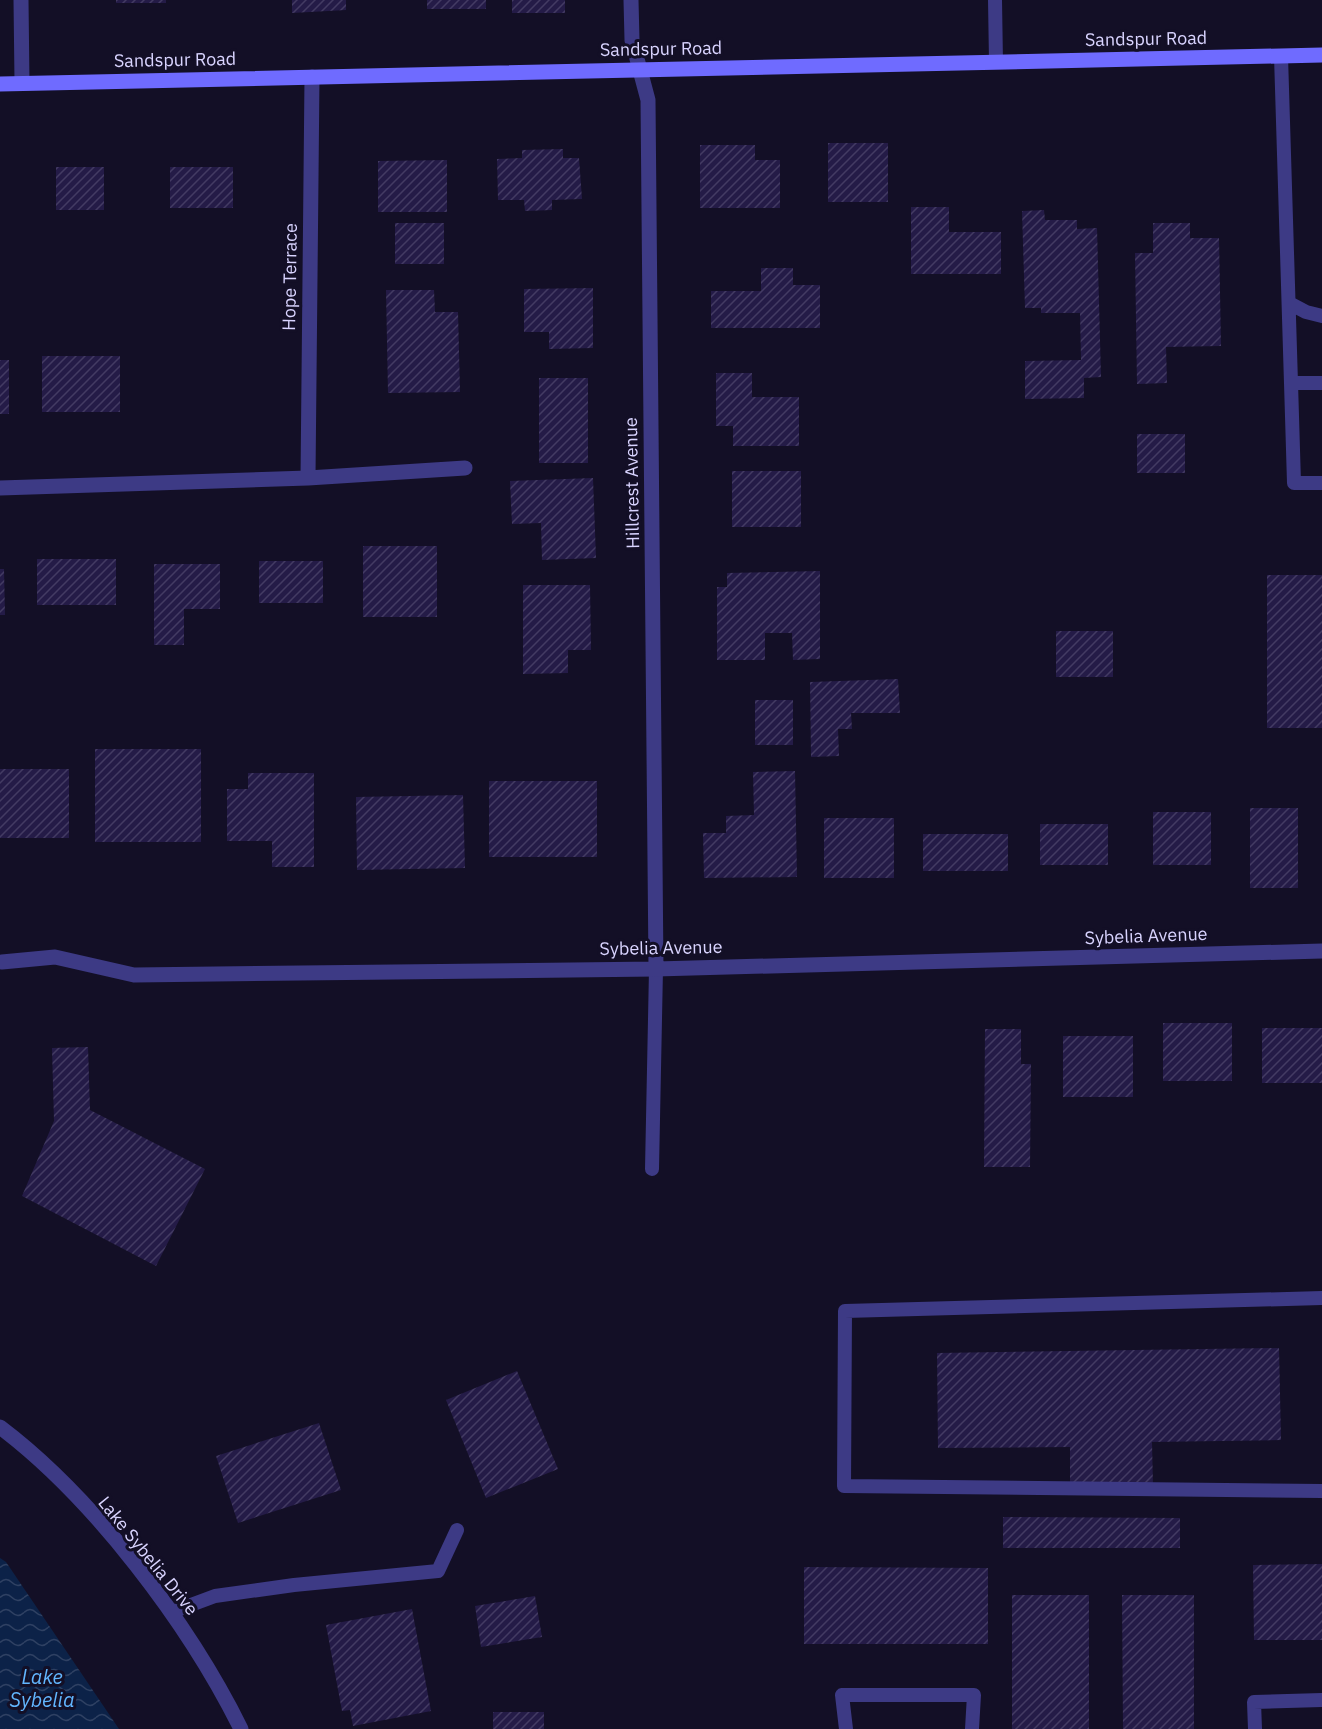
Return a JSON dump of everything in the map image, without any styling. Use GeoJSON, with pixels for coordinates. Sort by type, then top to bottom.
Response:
{"type":"FeatureCollection","features":[{"type":"Feature","properties":{"kind":"street"},"geometry":{"type":"LineString","coordinates":[[21,0],[22,82]]}},
{"type":"Feature","properties":{"kind":"street","name":"Hillcrest Avenue"},"geometry":{"type":"LineString","coordinates":[[631,0],[632,40],[648,100],[656,969]]}},
{"type":"Feature","properties":{"kind":"street","name":"Sandspur Road"},"geometry":{"type":"LineString","coordinates":[[0,84],[1322,54]]}},
{"type":"Feature","properties":{"kind":"street","name":"Hope Terrace"},"geometry":{"type":"LineString","coordinates":[[308,478],[312,77]]}},
{"type":"Feature","properties":{"kind":"street"},"geometry":{"type":"LineString","coordinates":[[0,488],[308,478],[465,468]]}},
{"type":"Feature","properties":{"kind":"street","name":"Sybelia Avenue"},"geometry":{"type":"LineString","coordinates":[[2,962],[55,957],[134,975],[656,969],[1322,951]]}},
{"type":"Feature","properties":{"kind":"street","name":"Lake Sybelia Drive"},"geometry":{"type":"LineString","coordinates":[[0,1427],[37,1455],[102,1526],[172,1612],[241,1729]]}},
{"type":"Feature","properties":{"kind":"lane"},"geometry":{"type":"LineString","coordinates":[[995,0],[996,62]]}},
{"type":"Feature","properties":{"kind":"lane"},"geometry":{"type":"LineString","coordinates":[[1281,56],[1294,483],[1322,483]]}},
{"type":"Feature","properties":{"kind":"lane"},"geometry":{"type":"LineString","coordinates":[[1289,303],[1306,312],[1322,316]]}},
{"type":"Feature","properties":{"kind":"lane"},"geometry":{"type":"LineString","coordinates":[[1291,383],[1322,383]]}},
{"type":"Feature","properties":{"kind":"lane"},"geometry":{"type":"LineString","coordinates":[[652,1169],[656,969]]}},
{"type":"Feature","properties":{"kind":"lane"},"geometry":{"type":"LineString","coordinates":[[1322,1298],[844,1311],[844,1486],[1322,1491]]}},
{"type":"Feature","properties":{"kind":"lane"},"geometry":{"type":"LineString","coordinates":[[172,1612],[215,1596],[438,1571],[457,1530]]}},
{"type":"Feature","properties":{"kind":"lane"},"geometry":{"type":"LineString","coordinates":[[846,1729],[842,1695],[974,1695],[972,1729]]}},
{"type":"Feature","properties":{"kind":"lane"},"geometry":{"type":"LineString","coordinates":[[1255,1729],[1254,1702],[1322,1700]]}},
{"type":"Feature","properties":{"kind":"water","name":"Lake Sybelia"},"geometry":{"type":"Polygon","coordinates":[[[0,1558],[6,1562],[119,1729],[0,1729],[0,1558]]]}},
{"type":"Feature","properties":{"kind":"building"},"geometry":{"type":"Polygon","coordinates":[[[116,0],[166,0],[166,3],[116,3],[116,0]]]}},
{"type":"Feature","properties":{"kind":"building"},"geometry":{"type":"Polygon","coordinates":[[[292,0],[346,0],[346,10],[292,13],[292,0]]]}},
{"type":"Feature","properties":{"kind":"building"},"geometry":{"type":"Polygon","coordinates":[[[427,0],[486,0],[486,9],[427,9],[427,0]]]}},
{"type":"Feature","properties":{"kind":"building"},"geometry":{"type":"Polygon","coordinates":[[[512,0],[565,0],[565,13],[512,13],[512,0]]]}},
{"type":"Feature","properties":{"kind":"building"},"geometry":{"type":"Polygon","coordinates":[[[828,143],[888,143],[888,202],[828,202],[828,143]]]}},
{"type":"Feature","properties":{"kind":"building"},"geometry":{"type":"Polygon","coordinates":[[[700,145],[755,145],[755,160],[780,160],[780,208],[700,208],[700,145]]]}},
{"type":"Feature","properties":{"kind":"building"},"geometry":{"type":"Polygon","coordinates":[[[563,149],[563,158],[579,158],[582,199],[552,200],[552,210],[525,211],[524,200],[498,200],[497,159],[522,158],[522,150],[563,149]]]}},
{"type":"Feature","properties":{"kind":"building"},"geometry":{"type":"Polygon","coordinates":[[[447,160],[447,212],[378,212],[378,161],[447,160]]]}},
{"type":"Feature","properties":{"kind":"building"},"geometry":{"type":"Polygon","coordinates":[[[56,167],[104,167],[104,210],[56,210],[56,167]]]}},
{"type":"Feature","properties":{"kind":"building"},"geometry":{"type":"Polygon","coordinates":[[[170,167],[233,167],[233,208],[170,208],[170,167]]]}},
{"type":"Feature","properties":{"kind":"building"},"geometry":{"type":"Polygon","coordinates":[[[911,207],[949,207],[949,232],[1001,232],[1001,274],[911,274],[911,207]]]}},
{"type":"Feature","properties":{"kind":"building"},"geometry":{"type":"Polygon","coordinates":[[[1044,210],[1045,220],[1077,220],[1077,229],[1097,228],[1101,377],[1084,378],[1084,398],[1025,399],[1025,361],[1081,360],[1080,313],[1041,313],[1041,308],[1025,308],[1022,211],[1044,210]]]}},
{"type":"Feature","properties":{"kind":"building"},"geometry":{"type":"Polygon","coordinates":[[[395,223],[444,223],[444,264],[395,264],[395,223]]]}},
{"type":"Feature","properties":{"kind":"building"},"geometry":{"type":"Polygon","coordinates":[[[1153,223],[1190,223],[1190,238],[1219,238],[1221,346],[1166,347],[1167,383],[1137,384],[1135,253],[1153,253],[1153,223]]]}},
{"type":"Feature","properties":{"kind":"building"},"geometry":{"type":"Polygon","coordinates":[[[761,268],[793,268],[793,285],[820,285],[820,328],[711,328],[711,291],[761,291],[761,268]]]}},
{"type":"Feature","properties":{"kind":"building"},"geometry":{"type":"Polygon","coordinates":[[[593,288],[593,348],[549,349],[549,332],[524,332],[524,289],[593,288]]]}},
{"type":"Feature","properties":{"kind":"building"},"geometry":{"type":"Polygon","coordinates":[[[386,290],[434,290],[435,312],[458,312],[460,392],[388,393],[386,290]]]}},
{"type":"Feature","properties":{"kind":"building"},"geometry":{"type":"Polygon","coordinates":[[[42,356],[120,356],[120,412],[42,412],[42,356]]]}},
{"type":"Feature","properties":{"kind":"building"},"geometry":{"type":"Polygon","coordinates":[[[0,360],[9,360],[9,414],[0,414],[0,360]]]}},
{"type":"Feature","properties":{"kind":"building"},"geometry":{"type":"Polygon","coordinates":[[[716,373],[752,373],[752,397],[799,397],[799,446],[733,446],[733,426],[716,426],[716,373]]]}},
{"type":"Feature","properties":{"kind":"building"},"geometry":{"type":"Polygon","coordinates":[[[539,378],[588,378],[588,463],[539,463],[539,378]]]}},
{"type":"Feature","properties":{"kind":"building"},"geometry":{"type":"Polygon","coordinates":[[[1137,434],[1185,434],[1185,473],[1137,473],[1137,434]]]}},
{"type":"Feature","properties":{"kind":"building"},"geometry":{"type":"Polygon","coordinates":[[[732,471],[801,471],[801,527],[732,527],[732,471]]]}},
{"type":"Feature","properties":{"kind":"building"},"geometry":{"type":"Polygon","coordinates":[[[593,478],[596,558],[542,560],[541,523],[512,524],[510,481],[593,478]]]}},
{"type":"Feature","properties":{"kind":"building"},"geometry":{"type":"Polygon","coordinates":[[[363,546],[437,546],[437,617],[363,617],[363,546]]]}},
{"type":"Feature","properties":{"kind":"building"},"geometry":{"type":"Polygon","coordinates":[[[37,559],[116,559],[116,605],[37,605],[37,559]]]}},
{"type":"Feature","properties":{"kind":"building"},"geometry":{"type":"Polygon","coordinates":[[[259,561],[323,561],[323,603],[259,603],[259,561]]]}},
{"type":"Feature","properties":{"kind":"building"},"geometry":{"type":"Polygon","coordinates":[[[154,564],[220,564],[220,609],[184,609],[184,645],[154,645],[154,564]]]}},
{"type":"Feature","properties":{"kind":"building"},"geometry":{"type":"Polygon","coordinates":[[[0,569],[4,569],[5,615],[0,615],[0,569]]]}},
{"type":"Feature","properties":{"kind":"building"},"geometry":{"type":"Polygon","coordinates":[[[820,571],[820,659],[793,660],[792,633],[765,633],[765,660],[717,660],[717,587],[727,587],[727,573],[820,571]]]}},
{"type":"Feature","properties":{"kind":"building"},"geometry":{"type":"Polygon","coordinates":[[[1267,575],[1322,575],[1322,728],[1267,728],[1267,575]]]}},
{"type":"Feature","properties":{"kind":"building"},"geometry":{"type":"Polygon","coordinates":[[[523,585],[590,585],[591,650],[568,650],[568,673],[523,674],[523,585]]]}},
{"type":"Feature","properties":{"kind":"building"},"geometry":{"type":"Polygon","coordinates":[[[1056,631],[1113,631],[1113,677],[1056,677],[1056,631]]]}},
{"type":"Feature","properties":{"kind":"building"},"geometry":{"type":"Polygon","coordinates":[[[898,679],[900,713],[851,713],[852,729],[838,729],[839,756],[811,757],[810,682],[898,679]]]}},
{"type":"Feature","properties":{"kind":"building"},"geometry":{"type":"Polygon","coordinates":[[[755,700],[793,700],[793,745],[755,745],[755,700]]]}},
{"type":"Feature","properties":{"kind":"building"},"geometry":{"type":"Polygon","coordinates":[[[95,749],[201,749],[201,842],[95,842],[95,749]]]}},
{"type":"Feature","properties":{"kind":"building"},"geometry":{"type":"Polygon","coordinates":[[[0,769],[69,769],[69,838],[0,838],[0,769]]]}},
{"type":"Feature","properties":{"kind":"building"},"geometry":{"type":"Polygon","coordinates":[[[795,771],[797,877],[704,878],[703,833],[726,833],[726,816],[754,815],[753,772],[795,771]]]}},
{"type":"Feature","properties":{"kind":"building"},"geometry":{"type":"Polygon","coordinates":[[[248,773],[314,773],[314,867],[272,867],[272,841],[227,841],[227,789],[248,789],[248,773]]]}},
{"type":"Feature","properties":{"kind":"building"},"geometry":{"type":"Polygon","coordinates":[[[489,781],[597,781],[597,857],[489,857],[489,781]]]}},
{"type":"Feature","properties":{"kind":"building"},"geometry":{"type":"Polygon","coordinates":[[[463,795],[465,868],[357,870],[356,797],[463,795]]]}},
{"type":"Feature","properties":{"kind":"building"},"geometry":{"type":"Polygon","coordinates":[[[1250,808],[1298,808],[1298,888],[1250,888],[1250,808]]]}},
{"type":"Feature","properties":{"kind":"building"},"geometry":{"type":"Polygon","coordinates":[[[1153,812],[1211,812],[1211,865],[1153,865],[1153,812]]]}},
{"type":"Feature","properties":{"kind":"building"},"geometry":{"type":"Polygon","coordinates":[[[824,818],[894,818],[894,878],[824,878],[824,818]]]}},
{"type":"Feature","properties":{"kind":"building"},"geometry":{"type":"Polygon","coordinates":[[[1040,824],[1108,824],[1108,865],[1040,865],[1040,824]]]}},
{"type":"Feature","properties":{"kind":"building"},"geometry":{"type":"Polygon","coordinates":[[[923,834],[1008,834],[1008,871],[923,871],[923,834]]]}},
{"type":"Feature","properties":{"kind":"building"},"geometry":{"type":"Polygon","coordinates":[[[1163,1023],[1232,1023],[1232,1081],[1163,1081],[1163,1023]]]}},
{"type":"Feature","properties":{"kind":"building"},"geometry":{"type":"Polygon","coordinates":[[[1262,1028],[1322,1028],[1322,1083],[1262,1083],[1262,1028]]]}},
{"type":"Feature","properties":{"kind":"building"},"geometry":{"type":"Polygon","coordinates":[[[985,1029],[1021,1029],[1021,1064],[1031,1064],[1030,1167],[984,1167],[985,1029]]]}},
{"type":"Feature","properties":{"kind":"building"},"geometry":{"type":"Polygon","coordinates":[[[1063,1036],[1133,1036],[1133,1097],[1063,1097],[1063,1036]]]}},
{"type":"Feature","properties":{"kind":"building"},"geometry":{"type":"Polygon","coordinates":[[[88,1047],[90,1110],[205,1169],[156,1266],[22,1196],[54,1121],[52,1048],[88,1047]]]}},
{"type":"Feature","properties":{"kind":"building"},"geometry":{"type":"Polygon","coordinates":[[[1279,1348],[1281,1440],[1152,1442],[1153,1486],[1070,1487],[1070,1447],[938,1448],[937,1353],[1279,1348]]]}},
{"type":"Feature","properties":{"kind":"building"},"geometry":{"type":"Polygon","coordinates":[[[517,1371],[558,1469],[486,1498],[446,1400],[517,1371]]]}},
{"type":"Feature","properties":{"kind":"building"},"geometry":{"type":"Polygon","coordinates":[[[319,1423],[341,1490],[238,1523],[216,1456],[319,1423]]]}},
{"type":"Feature","properties":{"kind":"building"},"geometry":{"type":"Polygon","coordinates":[[[1003,1517],[1180,1518],[1180,1548],[1003,1548],[1003,1517]]]}},
{"type":"Feature","properties":{"kind":"building"},"geometry":{"type":"Polygon","coordinates":[[[1322,1564],[1322,1640],[1254,1640],[1253,1565],[1322,1564]]]}},
{"type":"Feature","properties":{"kind":"building"},"geometry":{"type":"Polygon","coordinates":[[[804,1567],[988,1568],[988,1644],[804,1644],[804,1567]]]}},
{"type":"Feature","properties":{"kind":"building"},"geometry":{"type":"Polygon","coordinates":[[[1012,1595],[1089,1595],[1089,1729],[1012,1729],[1012,1595]]]}},
{"type":"Feature","properties":{"kind":"building"},"geometry":{"type":"Polygon","coordinates":[[[1122,1595],[1194,1595],[1194,1729],[1123,1729],[1122,1595]]]}},
{"type":"Feature","properties":{"kind":"building"},"geometry":{"type":"Polygon","coordinates":[[[535,1596],[542,1637],[481,1647],[475,1606],[535,1596]]]}},
{"type":"Feature","properties":{"kind":"building"},"geometry":{"type":"Polygon","coordinates":[[[412,1609],[431,1711],[353,1726],[350,1710],[342,1711],[326,1625],[412,1609]]]}},
{"type":"Feature","properties":{"kind":"building"},"geometry":{"type":"Polygon","coordinates":[[[493,1712],[544,1712],[544,1729],[493,1729],[493,1712]]]}}]}
